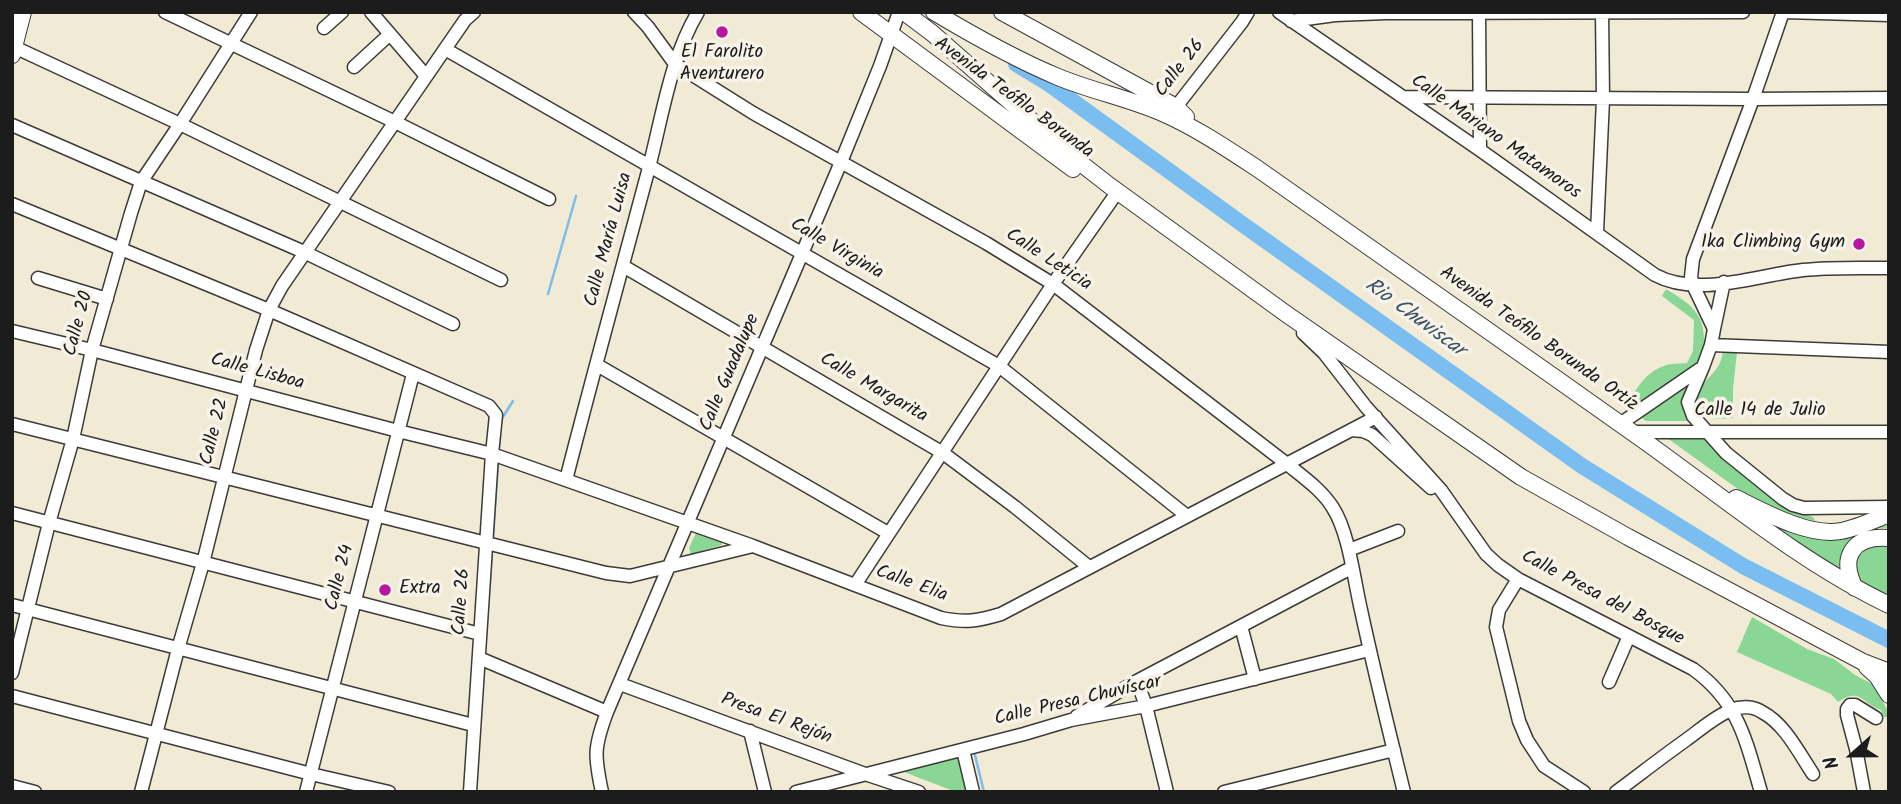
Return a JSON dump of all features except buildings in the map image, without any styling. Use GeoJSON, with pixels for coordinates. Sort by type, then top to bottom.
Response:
{"type":"FeatureCollection","features":[{"type":"Feature","properties":{"kind":"main road"},"geometry":{"type":"LineString","coordinates":[[12,18],[14,12]]}},
{"type":"Feature","properties":{"kind":"main road"},"geometry":{"type":"LineString","coordinates":[[13,49],[23,12]]}},
{"type":"Feature","properties":{"kind":"main road","name":"Avenida Teófilo Borunda"},"geometry":{"type":"LineString","coordinates":[[861,12],[1097,186],[1114,189]]}},
{"type":"Feature","properties":{"kind":"main road"},"geometry":{"type":"LineString","coordinates":[[934,12],[985,42],[1048,73],[1169,112]]}},
{"type":"Feature","properties":{"kind":"main road"},"geometry":{"type":"LineString","coordinates":[[1002,12],[1169,112]]}},
{"type":"Feature","properties":{"kind":"main road","name":"Avenida Teófilo Borunda"},"geometry":{"type":"LineString","coordinates":[[900,14],[932,33],[1074,158],[1219,265]]}},
{"type":"Feature","properties":{"kind":"main road","name":"Avenida Teófilo Borunda Ortíz"},"geometry":{"type":"LineString","coordinates":[[1169,112],[1258,169],[1626,428],[1803,557],[1855,589],[1889,605]]}},
{"type":"Feature","properties":{"kind":"main road"},"geometry":{"type":"LineString","coordinates":[[1219,265],[1521,477],[1863,662],[1889,672]]}},
{"type":"Feature","properties":{"kind":"main road"},"geometry":{"type":"LineString","coordinates":[[1703,483],[1767,514],[1827,532],[1842,531],[1889,514]]}},
{"type":"Feature","properties":{"kind":"main road"},"geometry":{"type":"LineString","coordinates":[[1855,589],[1847,567],[1850,555],[1864,540],[1875,537],[1889,538]]}},
{"type":"Feature","properties":{"kind":"main road"},"geometry":{"type":"LineString","coordinates":[[1863,662],[1877,676],[1889,695]]}},
{"type":"Feature","properties":{"kind":"street"},"geometry":{"type":"LineString","coordinates":[[165,12],[549,199]]}},
{"type":"Feature","properties":{"kind":"street","name":"Calle 20"},"geometry":{"type":"LineString","coordinates":[[12,673],[73,439],[92,350],[141,182],[251,12]]}},
{"type":"Feature","properties":{"kind":"street"},"geometry":{"type":"LineString","coordinates":[[324,28],[342,12]]}},
{"type":"Feature","properties":{"kind":"street"},"geometry":{"type":"LineString","coordinates":[[371,12],[426,76]]}},
{"type":"Feature","properties":{"kind":"street","name":"Calle 22"},"geometry":{"type":"LineString","coordinates":[[141,792],[203,563],[256,350],[269,310],[304,252],[445,49],[474,12]]}},
{"type":"Feature","properties":{"kind":"street"},"geometry":{"type":"LineString","coordinates":[[634,12],[675,64]]}},
{"type":"Feature","properties":{"kind":"street","name":"Calle María Luisa"},"geometry":{"type":"LineString","coordinates":[[566,480],[675,64],[684,37],[698,12]]}},
{"type":"Feature","properties":{"kind":"street","name":"Calle 26"},"geometry":{"type":"LineString","coordinates":[[1169,112],[1248,12]]}},
{"type":"Feature","properties":{"kind":"street","name":"Calle Mariano Matamoros"},"geometry":{"type":"LineString","coordinates":[[1279,12],[1667,281],[1693,285],[1803,270],[1889,268]]}},
{"type":"Feature","properties":{"kind":"street"},"geometry":{"type":"LineString","coordinates":[[1479,12],[1480,150]]}},
{"type":"Feature","properties":{"kind":"street"},"geometry":{"type":"LineString","coordinates":[[1597,232],[1603,99],[1602,12]]}},
{"type":"Feature","properties":{"kind":"street"},"geometry":{"type":"LineString","coordinates":[[1291,21],[1335,15],[1385,13],[1743,12]]}},
{"type":"Feature","properties":{"kind":"street"},"geometry":{"type":"LineString","coordinates":[[1714,329],[1693,285],[1693,259],[1783,12],[1889,15]]}},
{"type":"Feature","properties":{"kind":"street","name":"Calle Guadalupe"},"geometry":{"type":"LineString","coordinates":[[602,792],[596,765],[596,748],[607,712],[841,162],[900,14]]}},
{"type":"Feature","properties":{"kind":"street"},"geometry":{"type":"LineString","coordinates":[[354,67],[390,33]]}},
{"type":"Feature","properties":{"kind":"street"},"geometry":{"type":"LineString","coordinates":[[13,49],[180,124],[501,281]]}},
{"type":"Feature","properties":{"kind":"street","name":"Calle Virginia"},"geometry":{"type":"LineString","coordinates":[[445,49],[999,366],[1187,516]]}},
{"type":"Feature","properties":{"kind":"street","name":"Calle Leticia"},"geometry":{"type":"LineString","coordinates":[[675,64],[753,113],[986,243],[1053,284],[1287,464],[1323,495],[1341,524],[1349,550],[1369,650],[1404,792]]}},
{"type":"Feature","properties":{"kind":"street"},"geometry":{"type":"LineString","coordinates":[[1403,97],[1889,98]]}},
{"type":"Feature","properties":{"kind":"street"},"geometry":{"type":"LineString","coordinates":[[12,125],[304,252],[453,324]]}},
{"type":"Feature","properties":{"kind":"street"},"geometry":{"type":"LineString","coordinates":[[855,585],[1114,189]]}},
{"type":"Feature","properties":{"kind":"street"},"geometry":{"type":"LineString","coordinates":[[12,204],[269,310],[412,374]]}},
{"type":"Feature","properties":{"kind":"street","name":"Calle Presa del Bosque"},"geometry":{"type":"LineString","coordinates":[[1219,265],[1226,277],[1298,329],[1324,353],[1355,394],[1456,509],[1491,560],[1518,579],[1693,669],[1717,688],[1744,735],[1761,792]]}},
{"type":"Feature","properties":{"kind":"street","name":"Calle Margarita"},"geometry":{"type":"LineString","coordinates":[[623,266],[943,453],[1089,567]]}},
{"type":"Feature","properties":{"kind":"street"},"geometry":{"type":"LineString","coordinates":[[38,278],[107,299]]}},
{"type":"Feature","properties":{"kind":"street"},"geometry":{"type":"LineString","coordinates":[[1724,282],[1711,345],[1688,402],[1693,416],[1726,453],[1793,505],[1804,508],[1889,507]]}},
{"type":"Feature","properties":{"kind":"street","name":"Calle Lisboa"},"geometry":{"type":"LineString","coordinates":[[12,331],[492,454]]}},
{"type":"Feature","properties":{"kind":"street"},"geometry":{"type":"LineString","coordinates":[[1711,345],[1889,352]]}},
{"type":"Feature","properties":{"kind":"street"},"geometry":{"type":"LineString","coordinates":[[597,365],[888,533]]}},
{"type":"Feature","properties":{"kind":"street"},"geometry":{"type":"LineString","coordinates":[[1626,428],[1703,367]]}},
{"type":"Feature","properties":{"kind":"street","name":"Calle 26"},"geometry":{"type":"LineString","coordinates":[[412,374],[489,406],[496,415],[470,792]]}},
{"type":"Feature","properties":{"kind":"street","name":"Calle 24"},"geometry":{"type":"LineString","coordinates":[[306,792],[412,374]]}},
{"type":"Feature","properties":{"kind":"street","name":"Calle Elia"},"geometry":{"type":"LineString","coordinates":[[492,454],[753,546],[941,618],[978,621],[1001,614],[1376,417]]}},
{"type":"Feature","properties":{"kind":"street"},"geometry":{"type":"LineString","coordinates":[[12,424],[606,573],[630,576],[753,546]]}},
{"type":"Feature","properties":{"kind":"street","name":"Calle 14 de Julio"},"geometry":{"type":"LineString","coordinates":[[1626,428],[1889,432]]}},
{"type":"Feature","properties":{"kind":"street"},"geometry":{"type":"LineString","coordinates":[[1351,430],[1363,430],[1372,435],[1456,509]]}},
{"type":"Feature","properties":{"kind":"street"},"geometry":{"type":"LineString","coordinates":[[12,513],[480,634]]}},
{"type":"Feature","properties":{"kind":"street"},"geometry":{"type":"LineString","coordinates":[[1349,550],[1398,531]]}},
{"type":"Feature","properties":{"kind":"street"},"geometry":{"type":"LineString","coordinates":[[1070,720],[1137,681],[1351,568]]}},
{"type":"Feature","properties":{"kind":"street"},"geometry":{"type":"LineString","coordinates":[[1518,579],[1499,610],[1496,627],[1519,721],[1527,740],[1544,766],[1584,792]]}},
{"type":"Feature","properties":{"kind":"street"},"geometry":{"type":"LineString","coordinates":[[12,605],[473,725]]}},
{"type":"Feature","properties":{"kind":"street"},"geometry":{"type":"LineString","coordinates":[[1241,626],[1255,679]]}},
{"type":"Feature","properties":{"kind":"street"},"geometry":{"type":"LineString","coordinates":[[1609,682],[1629,636]]}},
{"type":"Feature","properties":{"kind":"street","name":"Calle Presa Chuvíscar"},"geometry":{"type":"LineString","coordinates":[[796,792],[1070,720],[1146,706],[1369,650]]}},
{"type":"Feature","properties":{"kind":"street"},"geometry":{"type":"LineString","coordinates":[[479,658],[607,712]]}},
{"type":"Feature","properties":{"kind":"street"},"geometry":{"type":"LineString","coordinates":[[1137,681],[1146,706],[1167,792]]}},
{"type":"Feature","properties":{"kind":"street","name":"Presa El Rejón"},"geometry":{"type":"LineString","coordinates":[[620,684],[919,792]]}},
{"type":"Feature","properties":{"kind":"street"},"geometry":{"type":"LineString","coordinates":[[12,696],[389,792]]}},
{"type":"Feature","properties":{"kind":"street"},"geometry":{"type":"LineString","coordinates":[[1864,792],[1847,709],[1850,705],[1855,705],[1876,718]]}},
{"type":"Feature","properties":{"kind":"street"},"geometry":{"type":"LineString","coordinates":[[1616,792],[1713,720],[1743,707],[1762,712],[1777,723],[1813,774]]}},
{"type":"Feature","properties":{"kind":"street"},"geometry":{"type":"LineString","coordinates":[[750,731],[765,792]]}},
{"type":"Feature","properties":{"kind":"street"},"geometry":{"type":"LineString","coordinates":[[963,750],[973,792]]}},
{"type":"Feature","properties":{"kind":"street"},"geometry":{"type":"LineString","coordinates":[[1224,792],[1394,750]]}},
{"type":"Feature","properties":{"kind":"street"},"geometry":{"type":"LineString","coordinates":[[12,786],[35,792]]}},
{"type":"Feature","properties":{"kind":"green space"},"geometry":{"type":"Polygon","coordinates":[[[1666,289],[1687,303],[1701,320],[1703,354],[1688,372],[1647,401],[1630,407],[1628,402],[1647,376],[1666,365],[1687,363],[1693,351],[1694,320],[1662,296],[1666,289]]]}},
{"type":"Feature","properties":{"kind":"green space"},"geometry":{"type":"Polygon","coordinates":[[[1723,352],[1737,352],[1733,418],[1722,419],[1704,415],[1697,400],[1699,390],[1718,366],[1723,352]]]}},
{"type":"Feature","properties":{"kind":"green space"},"geometry":{"type":"Polygon","coordinates":[[[1688,384],[1683,401],[1691,419],[1643,419],[1643,416],[1688,384]]]}},
{"type":"Feature","properties":{"kind":"green space"},"geometry":{"type":"Polygon","coordinates":[[[1663,435],[1704,435],[1799,512],[1813,517],[1815,521],[1787,514],[1749,497],[1663,435]]]}},
{"type":"Feature","properties":{"kind":"green space"},"geometry":{"type":"Polygon","coordinates":[[[1760,515],[1802,531],[1889,519],[1889,528],[1870,529],[1855,536],[1844,549],[1836,570],[1781,533],[1760,515]]]}},
{"type":"Feature","properties":{"kind":"green space"},"geometry":{"type":"Polygon","coordinates":[[[696,533],[722,540],[722,545],[691,554],[689,548],[696,533]]]}},
{"type":"Feature","properties":{"kind":"green space"},"geometry":{"type":"Polygon","coordinates":[[[1869,543],[1889,545],[1889,600],[1868,590],[1854,575],[1856,557],[1869,543]]]}},
{"type":"Feature","properties":{"kind":"green space"},"geometry":{"type":"Polygon","coordinates":[[[1752,617],[1807,649],[1834,659],[1872,684],[1889,717],[1884,717],[1881,710],[1861,698],[1852,696],[1838,702],[1831,694],[1737,652],[1752,617]]]}},
{"type":"Feature","properties":{"kind":"green space"},"geometry":{"type":"Polygon","coordinates":[[[957,757],[968,792],[956,792],[904,772],[906,769],[957,757]]]}},
{"type":"Feature","properties":{"kind":"waterway","name":"Rio Chuviscar"},"geometry":{"type":"LineString","coordinates":[[1016,64],[1049,84],[1582,466],[1743,566],[1889,640]]}},
{"type":"Feature","properties":{"kind":"waterway"},"geometry":{"type":"LineString","coordinates":[[548,294],[576,196]]}},
{"type":"Feature","properties":{"kind":"waterway"},"geometry":{"type":"LineString","coordinates":[[501,420],[513,401]]}},
{"type":"Feature","properties":{"kind":"waterway"},"geometry":{"type":"LineString","coordinates":[[499,448],[500,437]]}},
{"type":"Feature","properties":{"kind":"waterway"},"geometry":{"type":"LineString","coordinates":[[493,537],[498,465]]}},
{"type":"Feature","properties":{"kind":"waterway"},"geometry":{"type":"LineString","coordinates":[[486,635],[492,552]]}},
{"type":"Feature","properties":{"kind":"waterway"},"geometry":{"type":"LineString","coordinates":[[974,751],[984,792]]}},
{"type":"Feature","properties":{"kind":"place","name":"El Farolito Aventurero"},"geometry":{"type":"Point","coordinates":[722,32]}},
{"type":"Feature","properties":{"kind":"place","name":"Ika Climbing Gym"},"geometry":{"type":"Point","coordinates":[1859,244]}},
{"type":"Feature","properties":{"kind":"place","name":"Extra"},"geometry":{"type":"Point","coordinates":[385,590]}}]}
